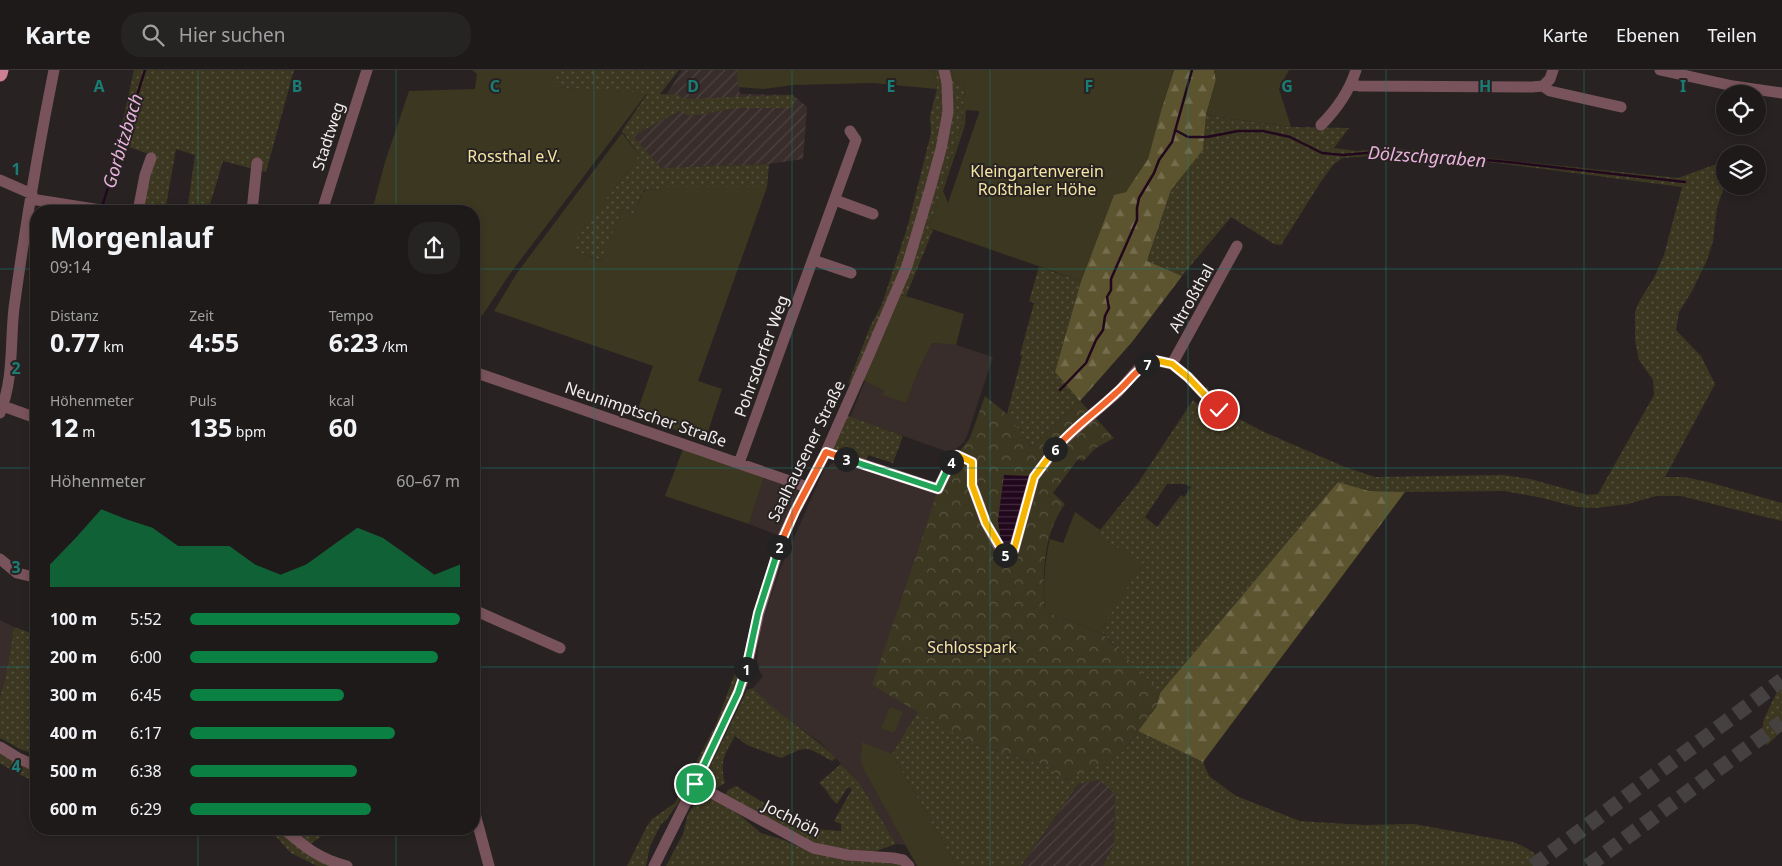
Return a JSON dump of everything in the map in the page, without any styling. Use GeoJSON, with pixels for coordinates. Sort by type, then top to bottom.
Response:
{"type":"FeatureCollection","features":[{"type":"Feature","properties":{"kind":"main road"},"geometry":{"type":"LineString","coordinates":[[0,74],[1,70]]}},
{"type":"Feature","properties":{"kind":"street"},"geometry":{"type":"LineString","coordinates":[[30,417],[2,410],[9,381],[14,311],[31,196],[54,70]]}},
{"type":"Feature","properties":{"kind":"street","name":"Saalhausener Straße"},"geometry":{"type":"LineString","coordinates":[[654,866],[695,784],[744,675],[758,613],[782,539],[826,452],[907,266],[935,173],[948,112],[947,83],[944,70]]}},
{"type":"Feature","properties":{"kind":"street"},"geometry":{"type":"LineString","coordinates":[[1321,125],[1336,110],[1352,84],[1356,70]]}},
{"type":"Feature","properties":{"kind":"street"},"geometry":{"type":"LineString","coordinates":[[1352,84],[1359,86],[1532,87],[1543,86],[1550,79],[1553,70]]}},
{"type":"Feature","properties":{"kind":"street"},"geometry":{"type":"LineString","coordinates":[[1660,70],[1733,86],[1782,93]]}},
{"type":"Feature","properties":{"kind":"street","name":"Stadtweg"},"geometry":{"type":"LineString","coordinates":[[324,205],[367,71]]}},
{"type":"Feature","properties":{"kind":"street"},"geometry":{"type":"LineString","coordinates":[[1543,86],[1550,91],[1621,107]]}},
{"type":"Feature","properties":{"kind":"street","name":"Pohrsdorfer Weg"},"geometry":{"type":"LineString","coordinates":[[739,463],[856,140],[850,130]]}},
{"type":"Feature","properties":{"kind":"street"},"geometry":{"type":"LineString","coordinates":[[139,205],[145,175],[151,158]]}},
{"type":"Feature","properties":{"kind":"street"},"geometry":{"type":"LineString","coordinates":[[253,205],[257,163]]}},
{"type":"Feature","properties":{"kind":"street"},"geometry":{"type":"LineString","coordinates":[[0,180],[31,196],[75,205]]}},
{"type":"Feature","properties":{"kind":"street"},"geometry":{"type":"LineString","coordinates":[[835,200],[874,214]]}},
{"type":"Feature","properties":{"kind":"street","name":"Altroßthal"},"geometry":{"type":"LineString","coordinates":[[1172,364],[1237,246]]}},
{"type":"Feature","properties":{"kind":"street"},"geometry":{"type":"LineString","coordinates":[[813,260],[851,273]]}},
{"type":"Feature","properties":{"kind":"street"},"geometry":{"type":"LineString","coordinates":[[826,452],[938,489],[951,462],[957,455],[972,462],[972,485],[986,523],[1008,559],[1014,550],[1034,477],[1057,447],[1118,392],[1139,368],[1154,360],[1172,364],[1188,377],[1219,410]]}},
{"type":"Feature","properties":{"kind":"street","name":"Neunimptscher Straße"},"geometry":{"type":"LineString","coordinates":[[480,374],[807,487]]}},
{"type":"Feature","properties":{"kind":"street"},"geometry":{"type":"LineString","coordinates":[[0,559],[17,573],[30,576]]}},
{"type":"Feature","properties":{"kind":"street"},"geometry":{"type":"LineString","coordinates":[[480,613],[560,648]]}},
{"type":"Feature","properties":{"kind":"street"},"geometry":{"type":"LineString","coordinates":[[0,747],[30,763]]}},
{"type":"Feature","properties":{"kind":"street","name":"Jochhöh"},"geometry":{"type":"LineString","coordinates":[[695,784],[813,848],[848,856],[893,858],[902,860],[909,866]]}},
{"type":"Feature","properties":{"kind":"street"},"geometry":{"type":"LineString","coordinates":[[480,832],[489,866]]}},
{"type":"Feature","properties":{"kind":"street"},"geometry":{"type":"LineString","coordinates":[[291,835],[308,850],[347,866]]}},
{"type":"Feature","properties":{"kind":"shaded area"},"geometry":{"type":"Polygon","coordinates":[[[682,70],[737,70],[740,94],[793,95],[807,107],[803,159],[769,164],[661,168],[632,137],[635,117],[667,94],[682,70]]]}},
{"type":"Feature","properties":{"kind":"shaded area"},"geometry":{"type":"Polygon","coordinates":[[[932,343],[956,345],[993,357],[967,436],[963,443],[951,453],[850,417],[865,381],[884,391],[882,395],[918,371],[932,343]]]}},
{"type":"Feature","properties":{"kind":"shaded area"},"geometry":{"type":"Polygon","coordinates":[[[835,461],[946,494],[969,742],[892,754],[957,866],[917,866],[906,845],[896,844],[859,782],[820,742],[767,704],[753,688],[763,676],[758,669],[757,660],[760,630],[780,569],[824,470],[835,461]]]}},
{"type":"Feature","properties":{"kind":"shaded area"},"geometry":{"type":"Polygon","coordinates":[[[1004,475],[1030,476],[1021,517],[1007,548],[1001,542],[998,520],[1004,475]]]}},
{"type":"Feature","properties":{"kind":"shaded area"},"geometry":{"type":"Polygon","coordinates":[[[764,477],[795,486],[798,490],[797,497],[778,535],[749,524],[764,477]]]}},
{"type":"Feature","properties":{"kind":"shaded area"},"geometry":{"type":"Polygon","coordinates":[[[0,620],[14,627],[7,670],[0,696],[0,620]]]}},
{"type":"Feature","properties":{"kind":"shaded area"},"geometry":{"type":"Polygon","coordinates":[[[1099,780],[1115,794],[1114,844],[1103,866],[1021,866],[1078,784],[1099,780]]]}},
{"type":"Feature","properties":{"kind":"green space"},"geometry":{"type":"Polygon","coordinates":[[[134,70],[294,70],[266,172],[223,161],[210,205],[188,205],[195,155],[176,149],[166,205],[143,205],[149,154],[118,143],[134,70]]]}},
{"type":"Feature","properties":{"kind":"green space","name":"Rossthal e.V."},"geometry":{"type":"Polygon","coordinates":[[[472,70],[555,70],[555,87],[647,93],[509,275],[482,316],[480,314],[480,205],[374,205],[385,162],[409,91],[475,89],[477,74],[472,70]]]}},
{"type":"Feature","properties":{"kind":"green space"},"geometry":{"type":"Polygon","coordinates":[[[555,70],[679,70],[660,94],[679,95],[683,99],[793,95],[795,98],[793,108],[738,108],[690,116],[679,111],[633,136],[661,168],[769,164],[767,187],[662,187],[660,190],[649,189],[643,191],[634,214],[622,209],[602,261],[569,248],[639,155],[622,131],[647,94],[554,87],[555,70]]]}},
{"type":"Feature","properties":{"kind":"green space"},"geometry":{"type":"Polygon","coordinates":[[[737,70],[934,70],[937,89],[873,83],[793,85],[764,89],[738,87],[737,70]]]}},
{"type":"Feature","properties":{"kind":"green space"},"geometry":{"type":"Polygon","coordinates":[[[934,70],[951,70],[954,82],[965,84],[962,124],[929,228],[933,230],[906,296],[895,295],[859,378],[848,384],[870,327],[882,304],[908,225],[931,133],[930,116],[937,89],[934,70]]]}},
{"type":"Feature","properties":{"kind":"green space","name":"Kleingartenverein Roßthaler Höhe"},"geometry":{"type":"Polygon","coordinates":[[[951,70],[1174,70],[1148,159],[1126,192],[1114,195],[1081,281],[929,228],[962,124],[965,84],[954,82],[951,70]],[[966,110],[965,125],[943,191],[948,203],[979,113],[979,111],[966,110]]]}},
{"type":"Feature","properties":{"kind":"green space"},"geometry":{"type":"Polygon","coordinates":[[[1174,70],[1214,70],[1216,80],[1206,115],[1203,150],[1171,190],[1147,261],[1182,276],[1132,342],[1080,401],[1055,372],[1081,281],[1114,194],[1126,192],[1163,104],[1174,70]]]}},
{"type":"Feature","properties":{"kind":"green space"},"geometry":{"type":"Polygon","coordinates":[[[1214,70],[1289,70],[1279,89],[1291,127],[1206,115],[1216,80],[1214,70]]]}},
{"type":"Feature","properties":{"kind":"green space"},"geometry":{"type":"Polygon","coordinates":[[[1206,115],[1291,127],[1349,128],[1334,148],[1356,151],[1390,148],[1678,178],[1716,164],[1716,195],[1721,195],[1717,208],[1713,241],[1707,260],[1679,312],[1676,330],[1701,356],[1715,384],[1665,477],[1684,477],[1708,482],[1782,503],[1782,521],[1681,496],[1656,496],[1628,504],[1595,508],[1577,507],[1504,491],[1369,491],[1338,482],[1160,693],[1102,632],[1105,623],[1098,536],[1100,530],[1138,483],[1193,400],[1214,418],[1219,410],[1202,392],[1207,387],[1215,398],[1239,419],[1264,432],[1345,467],[1375,477],[1503,475],[1530,479],[1588,495],[1598,494],[1654,395],[1653,380],[1639,360],[1635,340],[1635,312],[1654,278],[1664,255],[1682,187],[1458,158],[1395,154],[1342,158],[1333,165],[1320,183],[1281,245],[1274,244],[1231,217],[1182,276],[1147,262],[1171,190],[1203,150],[1206,115]],[[1167,484],[1145,517],[1157,527],[1181,495],[1184,497],[1191,487],[1185,484],[1167,484]]]}},
{"type":"Feature","properties":{"kind":"green space"},"geometry":{"type":"Polygon","coordinates":[[[622,133],[639,155],[570,248],[601,261],[622,209],[634,214],[643,192],[649,189],[660,190],[661,187],[767,187],[698,381],[722,389],[705,441],[636,415],[653,366],[494,311],[517,273],[622,133]]]}},
{"type":"Feature","properties":{"kind":"green space"},"geometry":{"type":"Polygon","coordinates":[[[1039,267],[1081,281],[1055,372],[1080,401],[1032,447],[1007,414],[1034,303],[1029,301],[1039,267]]]}},
{"type":"Feature","properties":{"kind":"green space"},"geometry":{"type":"Polygon","coordinates":[[[895,295],[906,296],[964,314],[956,345],[932,343],[918,371],[906,403],[882,395],[884,391],[859,378],[895,295]]]}},
{"type":"Feature","properties":{"kind":"green space","name":"Schlosspark"},"geometry":{"type":"Polygon","coordinates":[[[985,396],[1007,414],[1032,447],[1080,401],[1114,438],[1096,448],[1083,461],[1078,459],[1053,493],[1065,504],[1052,528],[1048,542],[1044,569],[1045,611],[1104,635],[1160,693],[1156,707],[1126,749],[1107,762],[1064,780],[1049,767],[969,742],[872,685],[938,489],[951,462],[970,438],[985,396]]]}},
{"type":"Feature","properties":{"kind":"green space"},"geometry":{"type":"Polygon","coordinates":[[[843,414],[903,436],[893,463],[868,455],[865,465],[826,452],[843,414]]]}},
{"type":"Feature","properties":{"kind":"green space"},"geometry":{"type":"Polygon","coordinates":[[[683,449],[764,477],[749,524],[665,496],[683,449]]]}},
{"type":"Feature","properties":{"kind":"green space"},"geometry":{"type":"Polygon","coordinates":[[[1338,482],[1369,491],[1405,492],[1203,762],[1138,731],[1156,707],[1160,693],[1338,482]]]}},
{"type":"Feature","properties":{"kind":"green space"},"geometry":{"type":"Polygon","coordinates":[[[1075,512],[1100,530],[1098,536],[1143,563],[1105,623],[1102,630],[1104,635],[1045,611],[1044,575],[1050,539],[1063,543],[1075,512]]]}},
{"type":"Feature","properties":{"kind":"green space"},"geometry":{"type":"Polygon","coordinates":[[[14,627],[30,633],[30,752],[0,738],[0,697],[7,670],[14,627]]]}},
{"type":"Feature","properties":{"kind":"green space"},"geometry":{"type":"Polygon","coordinates":[[[738,665],[740,666],[739,675],[735,689],[684,795],[661,824],[650,846],[646,866],[627,866],[652,819],[675,803],[716,724],[738,665]]]}},
{"type":"Feature","properties":{"kind":"green space"},"geometry":{"type":"Polygon","coordinates":[[[1782,681],[1782,731],[1767,745],[1760,742],[1764,719],[1782,681]]]}},
{"type":"Feature","properties":{"kind":"green space"},"geometry":{"type":"Polygon","coordinates":[[[753,688],[772,707],[836,758],[832,761],[817,752],[802,749],[781,758],[747,745],[735,736],[724,758],[723,775],[725,783],[715,789],[708,782],[707,773],[747,690],[753,688]]]}},
{"type":"Feature","properties":{"kind":"green space"},"geometry":{"type":"Polygon","coordinates":[[[890,707],[903,712],[894,733],[881,728],[890,707]]]}},
{"type":"Feature","properties":{"kind":"green space"},"geometry":{"type":"Polygon","coordinates":[[[918,712],[969,742],[1049,767],[1065,780],[1126,749],[1138,731],[1203,762],[1209,776],[1236,796],[1300,821],[1364,825],[1414,824],[1513,842],[1531,851],[1545,866],[1103,866],[1114,844],[1115,794],[1099,780],[1078,784],[1021,866],[957,866],[892,754],[918,712]]]}},
{"type":"Feature","properties":{"kind":"green space"},"geometry":{"type":"Polygon","coordinates":[[[862,742],[892,754],[957,866],[917,866],[861,764],[862,742]]]}},
{"type":"Feature","properties":{"kind":"green space"},"geometry":{"type":"Polygon","coordinates":[[[0,752],[30,768],[30,779],[16,773],[0,763],[0,752]]]}},
{"type":"Feature","properties":{"kind":"green space"},"geometry":{"type":"Polygon","coordinates":[[[841,764],[859,782],[896,844],[873,852],[828,847],[807,841],[725,795],[728,790],[736,786],[797,823],[814,829],[841,831],[841,824],[834,821],[852,789],[848,787],[837,804],[819,783],[841,764]]]}},
{"type":"Feature","properties":{"kind":"green space"},"geometry":{"type":"Polygon","coordinates":[[[708,798],[716,800],[741,816],[761,833],[784,840],[812,853],[909,866],[666,866],[683,834],[688,814],[698,799],[708,798]]]}},
{"type":"Feature","properties":{"kind":"green space"},"geometry":{"type":"Polygon","coordinates":[[[274,835],[284,835],[292,842],[333,866],[317,866],[291,853],[274,835]]]}},
{"type":"Feature","properties":{"kind":"green space"},"geometry":{"type":"Polygon","coordinates":[[[298,835],[323,835],[309,845],[298,835]]]}},
{"type":"Feature","properties":{"kind":"waterway","name":"Gorbitzbach"},"geometry":{"type":"LineString","coordinates":[[103,205],[145,70]]}},
{"type":"Feature","properties":{"kind":"waterway"},"geometry":{"type":"LineString","coordinates":[[1060,390],[1086,363],[1096,340],[1103,330],[1105,316],[1109,308],[1107,297],[1111,290],[1111,279],[1137,220],[1139,198],[1154,173],[1159,160],[1172,142],[1192,70]]}},
{"type":"Feature","properties":{"kind":"waterway","name":"Dölzschgraben"},"geometry":{"type":"LineString","coordinates":[[1175,130],[1188,137],[1207,137],[1238,131],[1263,131],[1290,137],[1322,153],[1343,155],[1390,151],[1685,182]]}},
{"type":"Feature","properties":{"kind":"tunnel"},"geometry":{"type":"LineString","coordinates":[[1533,866],[1782,680]]}},
{"type":"Feature","properties":{"kind":"tunnel"},"geometry":{"type":"LineString","coordinates":[[1588,866],[1782,722]]}},
{"type":"Feature","properties":{"kind":"route"},"geometry":{"type":"LineString","coordinates":[[695,784],[738,693],[758,613],[782,539],[826,452],[938,489],[951,462],[957,455],[972,462],[972,485],[986,523],[1008,559],[1014,550],[1034,477],[1057,447],[1118,392],[1139,368],[1154,360],[1172,364],[1188,377],[1219,410]]}}]}
